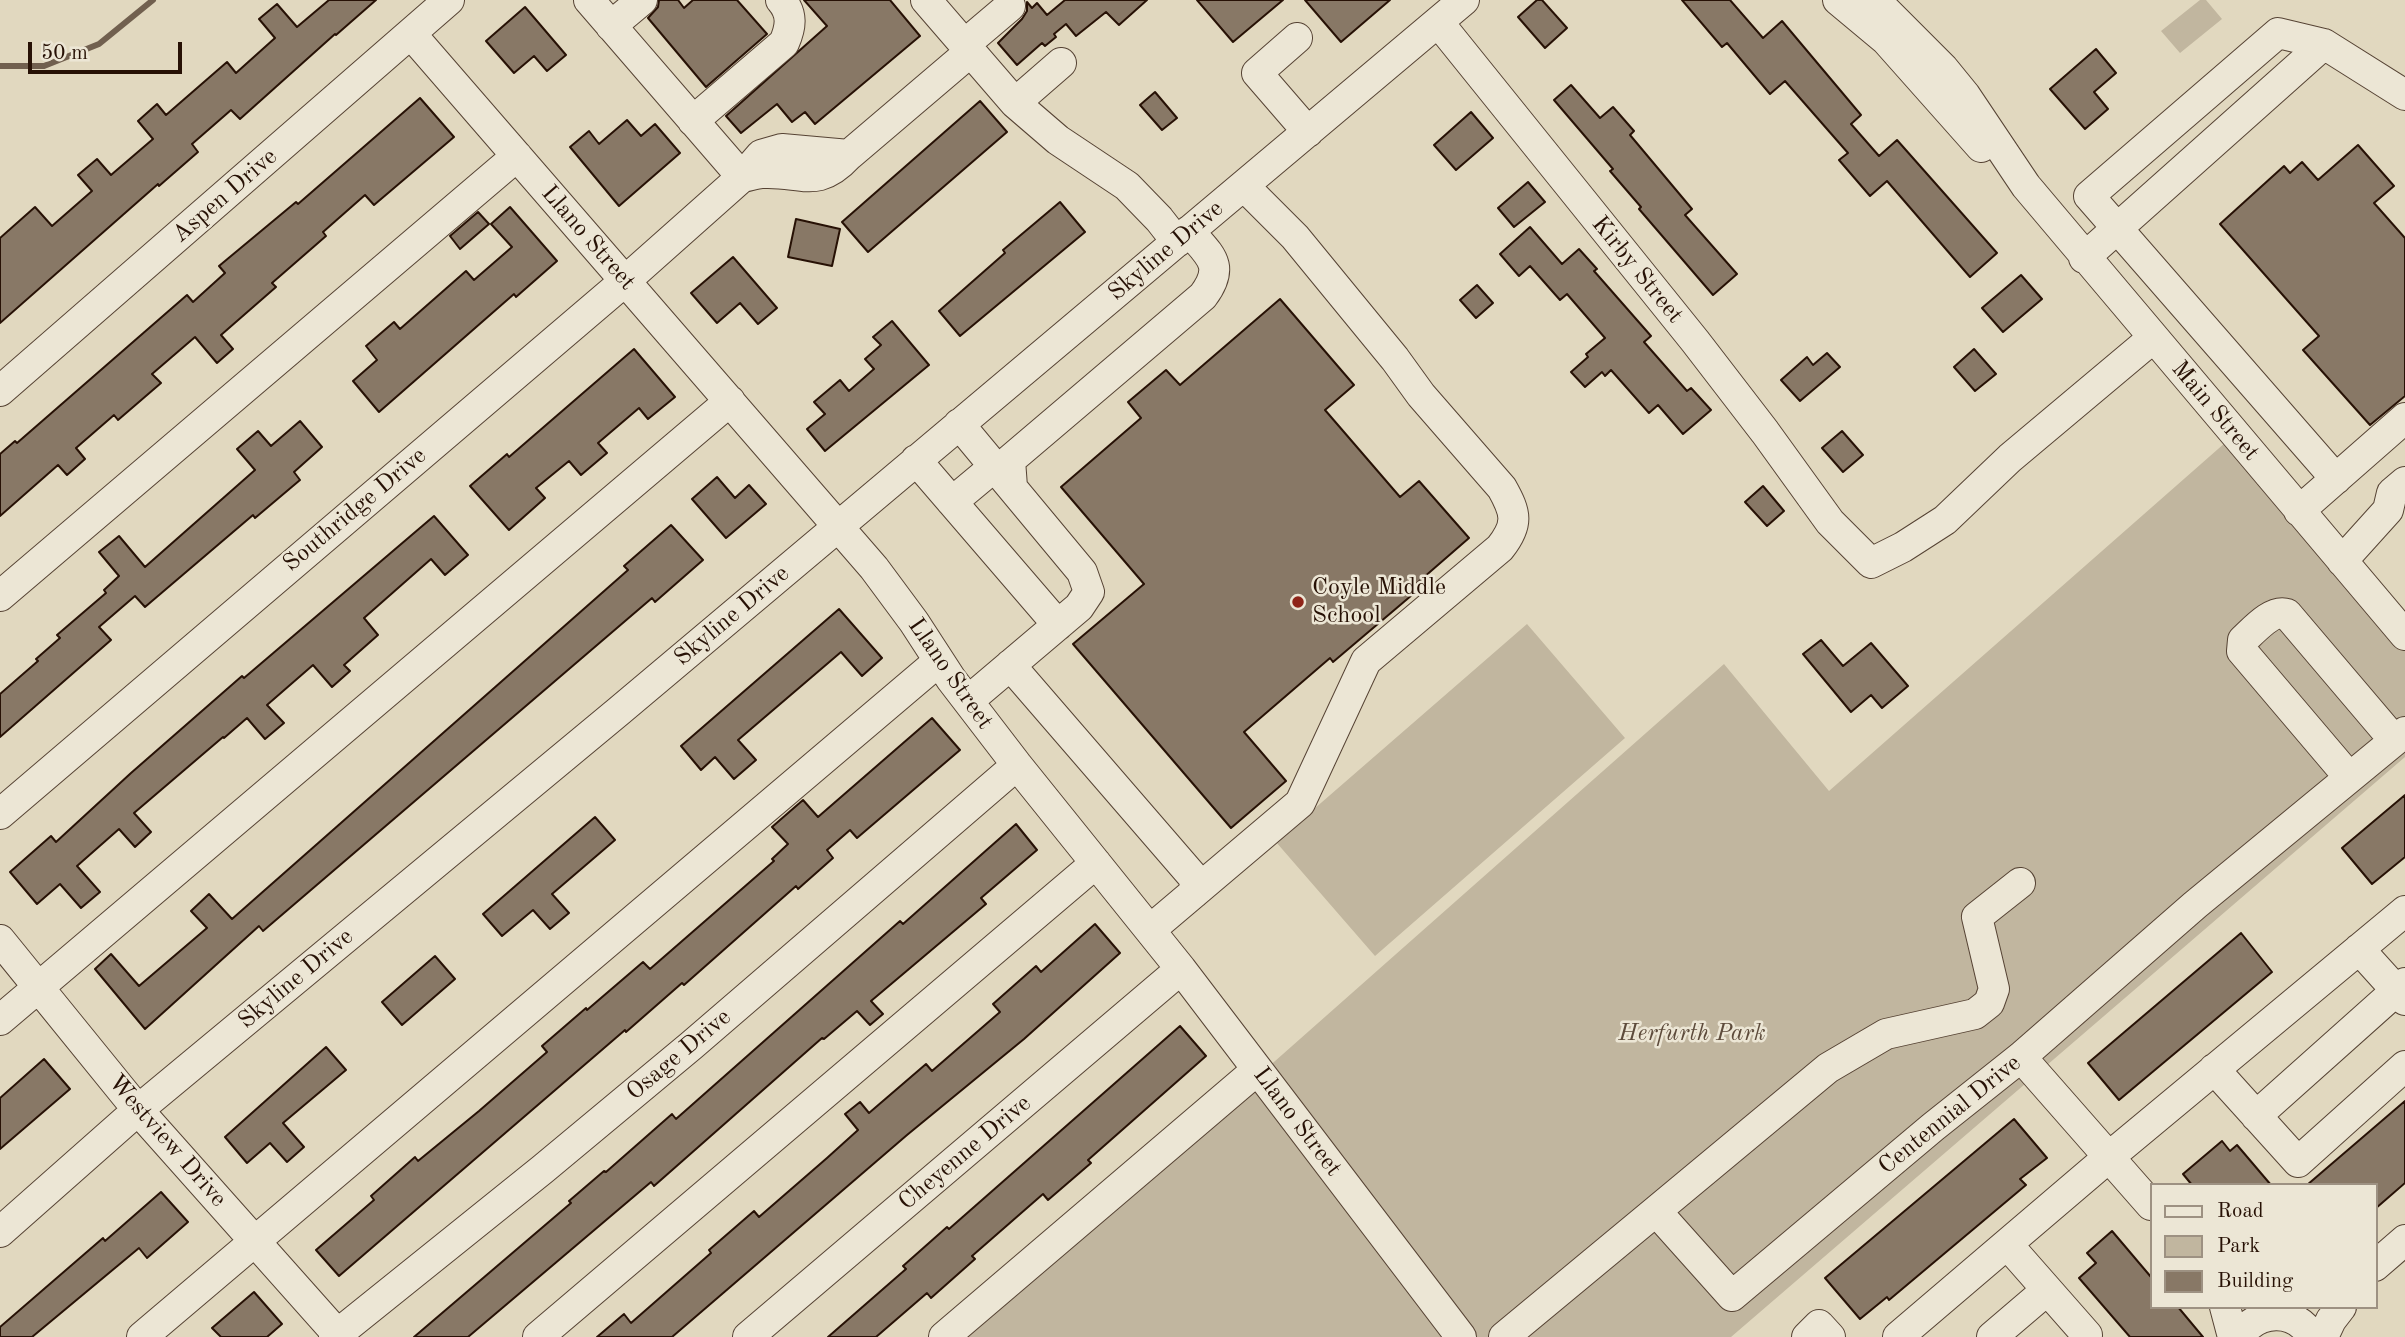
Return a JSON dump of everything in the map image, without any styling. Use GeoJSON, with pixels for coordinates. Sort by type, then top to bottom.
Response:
{"type":"FeatureCollection","features":[{"type":"Feature","properties":{"kind":"street","name":"Aspen Drive"},"geometry":{"type":"LineString","coordinates":[[0,391],[449,0]]}},
{"type":"Feature","properties":{"kind":"street"},"geometry":{"type":"LineString","coordinates":[[589,0],[742,177],[763,173],[816,178],[836,169],[1010,6]]}},
{"type":"Feature","properties":{"kind":"street"},"geometry":{"type":"LineString","coordinates":[[611,26],[642,0]]}},
{"type":"Feature","properties":{"kind":"street"},"geometry":{"type":"LineString","coordinates":[[693,121],[784,43],[791,27],[787,7],[781,0]]}},
{"type":"Feature","properties":{"kind":"street"},"geometry":{"type":"LineString","coordinates":[[926,0],[1014,103],[1058,140],[1127,186],[1159,219],[1213,257],[1216,270],[1213,283],[1203,296],[1010,460],[1003,477],[951,502]]}},
{"type":"Feature","properties":{"kind":"street","name":"Skyline Drive"},"geometry":{"type":"LineString","coordinates":[[0,1232],[138,1110],[619,711],[1464,0]]}},
{"type":"Feature","properties":{"kind":"street","name":"Main Street"},"geometry":{"type":"LineString","coordinates":[[1838,0],[1886,40],[1996,164],[2025,186]]}},
{"type":"Feature","properties":{"kind":"street","name":"Main Street"},"geometry":{"type":"LineString","coordinates":[[1875,0],[1943,68],[1965,95],[2025,186],[2405,635]]}},
{"type":"Feature","properties":{"kind":"street","name":"Kirby Street"},"geometry":{"type":"LineString","coordinates":[[1438,22],[1695,341],[1830,522],[1871,563],[1903,547],[1945,520],[2010,458],[2153,338]]}},
{"type":"Feature","properties":{"kind":"street"},"geometry":{"type":"LineString","coordinates":[[2336,479],[2089,195],[2278,33],[2324,44],[2405,95]]}},
{"type":"Feature","properties":{"kind":"street","name":"Llano Street"},"geometry":{"type":"LineString","coordinates":[[411,34],[874,568],[968,701],[1181,969],[1461,1337]]}},
{"type":"Feature","properties":{"kind":"street"},"geometry":{"type":"LineString","coordinates":[[1297,38],[1257,73],[1308,132]]}},
{"type":"Feature","properties":{"kind":"street"},"geometry":{"type":"LineString","coordinates":[[2084,258],[2324,44]]}},
{"type":"Feature","properties":{"kind":"street"},"geometry":{"type":"LineString","coordinates":[[1014,103],[1061,63]]}},
{"type":"Feature","properties":{"kind":"street"},"geometry":{"type":"LineString","coordinates":[[0,596],[517,156]]}},
{"type":"Feature","properties":{"kind":"street","name":"Southridge Drive"},"geometry":{"type":"LineString","coordinates":[[0,814],[625,281],[742,177]]}},
{"type":"Feature","properties":{"kind":"street"},"geometry":{"type":"LineString","coordinates":[[1150,930],[1300,803],[1366,661],[1500,548],[1511,533],[1514,518],[1502,488],[1421,395],[1395,359],[1295,237],[1244,186]]}},
{"type":"Feature","properties":{"kind":"street"},"geometry":{"type":"LineString","coordinates":[[0,1020],[730,401]]}},
{"type":"Feature","properties":{"kind":"street"},"geometry":{"type":"LineString","coordinates":[[2299,511],[2405,418]]}},
{"type":"Feature","properties":{"kind":"street"},"geometry":{"type":"LineString","coordinates":[[959,424],[1082,572],[1089,592],[1079,607],[968,701]]}},
{"type":"Feature","properties":{"kind":"street"},"geometry":{"type":"LineString","coordinates":[[916,460],[1058,625]]}},
{"type":"Feature","properties":{"kind":"street"},"geometry":{"type":"LineString","coordinates":[[2342,561],[2388,510],[2392,493],[2405,482]]}},
{"type":"Feature","properties":{"kind":"street"},"geometry":{"type":"LineString","coordinates":[[2349,777],[2242,651],[2243,640],[2273,615],[2280,612],[2287,614],[2400,736]]}},
{"type":"Feature","properties":{"kind":"street"},"geometry":{"type":"LineString","coordinates":[[142,1337],[939,661]]}},
{"type":"Feature","properties":{"kind":"street"},"geometry":{"type":"LineString","coordinates":[[1010,665],[1195,878],[1194,893]]}},
{"type":"Feature","properties":{"kind":"street","name":"Centennial Drive"},"geometry":{"type":"LineString","coordinates":[[1656,1211],[1732,1296],[1933,1127],[2021,1057],[2194,905],[2400,736]]}},
{"type":"Feature","properties":{"kind":"street","name":"Osage Drive"},"geometry":{"type":"LineString","coordinates":[[337,1336],[692,1045],[1017,765]]}},
{"type":"Feature","properties":{"kind":"street"},"geometry":{"type":"LineString","coordinates":[[538,1337],[1096,863]]}},
{"type":"Feature","properties":{"kind":"street"},"geometry":{"type":"LineString","coordinates":[[1504,1337],[1829,1068],[1886,1034],[1975,1014],[1989,1003],[1994,989],[1977,917],[2020,883]]}},
{"type":"Feature","properties":{"kind":"street"},"geometry":{"type":"LineString","coordinates":[[1898,1337],[2405,911]]}},
{"type":"Feature","properties":{"kind":"street","name":"Westview Drive"},"geometry":{"type":"LineString","coordinates":[[0,940],[138,1110],[337,1336]]}},
{"type":"Feature","properties":{"kind":"street"},"geometry":{"type":"LineString","coordinates":[[2256,1116],[2402,991],[2359,949]]}},
{"type":"Feature","properties":{"kind":"street","name":"Cheyenne Drive"},"geometry":{"type":"LineString","coordinates":[[748,1337],[1181,969]]}},
{"type":"Feature","properties":{"kind":"street"},"geometry":{"type":"LineString","coordinates":[[2021,1057],[2150,1204]]}},
{"type":"Feature","properties":{"kind":"street"},"geometry":{"type":"LineString","coordinates":[[2214,1069],[2298,1162],[2405,1066]]}},
{"type":"Feature","properties":{"kind":"street"},"geometry":{"type":"LineString","coordinates":[[944,1337],[1257,1070]]}},
{"type":"Feature","properties":{"kind":"street"},"geometry":{"type":"LineString","coordinates":[[2377,1264],[2405,1240]]}},
{"type":"Feature","properties":{"kind":"street"},"geometry":{"type":"LineString","coordinates":[[2007,1244],[2087,1335],[2085,1337]]}},
{"type":"Feature","properties":{"kind":"street"},"geometry":{"type":"LineString","coordinates":[[1992,1337],[2048,1290]]}},
{"type":"Feature","properties":{"kind":"street"},"geometry":{"type":"LineString","coordinates":[[2226,1309],[2233,1337]]}},
{"type":"Feature","properties":{"kind":"street"},"geometry":{"type":"LineString","coordinates":[[2323,1337],[2339,1309]]}},
{"type":"Feature","properties":{"kind":"street"},"geometry":{"type":"LineString","coordinates":[[2239,1337],[2247,1326],[2257,1319],[2278,1311],[2302,1324],[2312,1337]]}},
{"type":"Feature","properties":{"kind":"street"},"geometry":{"type":"LineString","coordinates":[[1807,1337],[1819,1325],[1830,1337]]}},
{"type":"Feature","properties":{"kind":"green space"},"geometry":{"type":"Polygon","coordinates":[[[2200,0],[2206,0],[2222,19],[2180,53],[2161,31],[2200,0]]]}},
{"type":"Feature","properties":{"kind":"green space","name":"Herfurth Park"},"geometry":{"type":"Polygon","coordinates":[[[2226,442],[2405,638],[2405,757],[1731,1337],[963,1337],[1724,664],[1829,791],[2226,442]]]}},
{"type":"Feature","properties":{"kind":"green space"},"geometry":{"type":"Polygon","coordinates":[[[1527,624],[1625,738],[1375,956],[1276,842],[1527,624]]]}},
{"type":"Feature","properties":{"kind":"building"},"geometry":{"type":"Polygon","coordinates":[[[329,0],[376,0],[240,119],[231,110],[192,144],[198,152],[0,323],[0,238],[35,207],[52,226],[92,191],[78,175],[97,159],[111,175],[153,139],[138,121],[157,104],[166,115],[227,62],[236,73],[275,38],[259,19],[277,4],[297,27],[329,0]]]}},
{"type":"Feature","properties":{"kind":"building"},"geometry":{"type":"Polygon","coordinates":[[[659,0],[678,0],[684,8],[693,0],[737,0],[767,34],[706,87],[648,18],[658,7],[659,0]]]}},
{"type":"Feature","properties":{"kind":"building"},"geometry":{"type":"Polygon","coordinates":[[[804,0],[890,0],[920,36],[815,124],[805,112],[792,122],[777,104],[741,133],[726,116],[827,26],[804,0]]]}},
{"type":"Feature","properties":{"kind":"building"},"geometry":{"type":"Polygon","coordinates":[[[1065,0],[1147,0],[1119,25],[1106,12],[1076,36],[1066,24],[1054,34],[1056,37],[1045,46],[1042,43],[1017,65],[998,43],[1022,19],[1027,11],[1027,2],[1032,8],[1037,3],[1047,15],[1065,0]]]}},
{"type":"Feature","properties":{"kind":"building"},"geometry":{"type":"Polygon","coordinates":[[[1197,0],[1283,0],[1233,42],[1197,0]]]}},
{"type":"Feature","properties":{"kind":"building"},"geometry":{"type":"Polygon","coordinates":[[[1305,0],[1390,0],[1341,42],[1305,0]]]}},
{"type":"Feature","properties":{"kind":"building"},"geometry":{"type":"Polygon","coordinates":[[[1537,0],[1542,0],[1567,28],[1545,48],[1518,17],[1537,0]]]}},
{"type":"Feature","properties":{"kind":"building"},"geometry":{"type":"Polygon","coordinates":[[[1682,0],[1730,0],[1763,38],[1782,21],[1861,115],[1851,124],[1879,156],[1897,140],[1997,253],[1970,277],[1887,181],[1870,196],[1839,160],[1848,153],[1785,81],[1770,94],[1727,43],[1722,47],[1682,0]]]}},
{"type":"Feature","properties":{"kind":"building"},"geometry":{"type":"Polygon","coordinates":[[[525,7],[566,55],[547,71],[534,56],[514,73],[486,41],[525,7]]]}},
{"type":"Feature","properties":{"kind":"building"},"geometry":{"type":"Polygon","coordinates":[[[2096,49],[2116,73],[2094,92],[2108,109],[2085,129],[2050,89],[2096,49]]]}},
{"type":"Feature","properties":{"kind":"building"},"geometry":{"type":"Polygon","coordinates":[[[1571,85],[1600,118],[1613,107],[1634,131],[1630,135],[1692,209],[1685,215],[1737,274],[1713,295],[1639,209],[1641,207],[1610,171],[1613,169],[1554,100],[1571,85]]]}},
{"type":"Feature","properties":{"kind":"building"},"geometry":{"type":"Polygon","coordinates":[[[1155,92],[1177,118],[1162,130],[1140,105],[1155,92]]]}},
{"type":"Feature","properties":{"kind":"building"},"geometry":{"type":"Polygon","coordinates":[[[420,98],[454,137],[374,205],[365,195],[323,232],[326,236],[272,283],[276,287],[221,335],[233,349],[217,363],[195,337],[152,374],[161,383],[118,420],[114,415],[76,448],[85,459],[67,475],[58,465],[0,516],[0,454],[15,441],[17,443],[187,295],[193,302],[225,273],[219,266],[296,202],[298,204],[420,98]]]}},
{"type":"Feature","properties":{"kind":"building"},"geometry":{"type":"Polygon","coordinates":[[[980,101],[1007,132],[868,252],[842,222],[980,101]]]}},
{"type":"Feature","properties":{"kind":"building"},"geometry":{"type":"Polygon","coordinates":[[[1471,112],[1493,138],[1456,170],[1434,145],[1471,112]]]}},
{"type":"Feature","properties":{"kind":"building"},"geometry":{"type":"Polygon","coordinates":[[[627,120],[641,136],[655,124],[680,153],[619,206],[570,147],[589,131],[599,144],[627,120]]]}},
{"type":"Feature","properties":{"kind":"building"},"geometry":{"type":"Polygon","coordinates":[[[2358,145],[2394,186],[2374,203],[2405,238],[2405,396],[2370,425],[2303,350],[2319,336],[2220,224],[2284,166],[2290,173],[2302,162],[2318,180],[2358,145]]]}},
{"type":"Feature","properties":{"kind":"building"},"geometry":{"type":"Polygon","coordinates":[[[1528,182],[1545,202],[1514,227],[1498,208],[1528,182]]]}},
{"type":"Feature","properties":{"kind":"building"},"geometry":{"type":"Polygon","coordinates":[[[1060,202],[1085,232],[960,336],[939,311],[1005,253],[1003,250],[1060,202]]]}},
{"type":"Feature","properties":{"kind":"building"},"geometry":{"type":"Polygon","coordinates":[[[510,207],[557,261],[516,297],[514,294],[379,412],[353,381],[377,360],[366,346],[394,322],[400,329],[466,271],[474,280],[512,247],[491,224],[510,207]]]}},
{"type":"Feature","properties":{"kind":"building"},"geometry":{"type":"Polygon","coordinates":[[[478,212],[489,224],[460,249],[450,236],[478,212]]]}},
{"type":"Feature","properties":{"kind":"building"},"geometry":{"type":"Polygon","coordinates":[[[796,219],[840,229],[832,266],[788,257],[796,219]]]}},
{"type":"Feature","properties":{"kind":"building"},"geometry":{"type":"Polygon","coordinates":[[[1530,227],[1562,264],[1579,249],[1597,269],[1594,271],[1651,336],[1644,342],[1687,391],[1691,388],[1711,410],[1683,434],[1658,405],[1649,413],[1611,370],[1605,376],[1602,372],[1585,387],[1571,372],[1588,357],[1586,354],[1605,338],[1567,294],[1560,300],[1530,266],[1519,276],[1500,254],[1530,227]]]}},
{"type":"Feature","properties":{"kind":"building"},"geometry":{"type":"Polygon","coordinates":[[[733,257],[777,308],[758,324],[740,303],[717,323],[691,293],[733,257]]]}},
{"type":"Feature","properties":{"kind":"building"},"geometry":{"type":"Polygon","coordinates":[[[2021,275],[2042,299],[2003,332],[1982,308],[2021,275]]]}},
{"type":"Feature","properties":{"kind":"building"},"geometry":{"type":"Polygon","coordinates":[[[1477,285],[1493,303],[1476,318],[1460,300],[1477,285]]]}},
{"type":"Feature","properties":{"kind":"building","name":"Coyle Middle School"},"geometry":{"type":"Polygon","coordinates":[[[1280,299],[1354,385],[1325,410],[1400,497],[1419,481],[1469,538],[1408,591],[1412,595],[1333,662],[1330,658],[1244,732],[1286,781],[1231,828],[1073,644],[1144,584],[1061,487],[1141,418],[1128,402],[1166,370],[1180,385],[1280,299]]]}},
{"type":"Feature","properties":{"kind":"building"},"geometry":{"type":"Polygon","coordinates":[[[892,321],[929,365],[825,451],[807,429],[825,414],[814,402],[840,380],[849,391],[874,369],[865,359],[881,345],[873,337],[892,321]]]}},
{"type":"Feature","properties":{"kind":"building"},"geometry":{"type":"Polygon","coordinates":[[[634,349],[675,397],[648,419],[639,408],[598,443],[607,453],[581,475],[569,461],[536,488],[545,498],[509,530],[470,486],[507,454],[509,457],[634,349]]]}},
{"type":"Feature","properties":{"kind":"building"},"geometry":{"type":"Polygon","coordinates":[[[1974,349],[1996,374],[1975,391],[1954,367],[1974,349]]]}},
{"type":"Feature","properties":{"kind":"building"},"geometry":{"type":"Polygon","coordinates":[[[1827,353],[1840,367],[1800,401],[1781,380],[1807,357],[1813,365],[1827,353]]]}},
{"type":"Feature","properties":{"kind":"building"},"geometry":{"type":"Polygon","coordinates":[[[300,421],[322,447],[294,472],[300,480],[255,518],[253,515],[145,607],[135,596],[99,627],[111,640],[0,737],[0,694],[38,661],[36,659],[60,638],[57,635],[106,593],[104,590],[119,576],[99,552],[119,536],[145,567],[255,470],[237,449],[258,431],[271,446],[300,421]]]}},
{"type":"Feature","properties":{"kind":"building"},"geometry":{"type":"Polygon","coordinates":[[[1842,431],[1863,455],[1843,472],[1822,448],[1842,431]]]}},
{"type":"Feature","properties":{"kind":"building"},"geometry":{"type":"Polygon","coordinates":[[[717,477],[735,498],[749,485],[766,504],[726,538],[692,499],[717,477]]]}},
{"type":"Feature","properties":{"kind":"building"},"geometry":{"type":"Polygon","coordinates":[[[1763,486],[1784,511],[1767,526],[1745,502],[1763,486]]]}},
{"type":"Feature","properties":{"kind":"building"},"geometry":{"type":"Polygon","coordinates":[[[434,516],[468,555],[445,575],[431,559],[364,618],[378,635],[344,665],[350,671],[332,687],[313,665],[267,705],[284,723],[265,739],[247,718],[134,813],[151,832],[135,847],[119,829],[77,866],[100,892],[81,908],[60,884],[37,904],[10,872],[51,836],[56,842],[242,676],[244,678],[434,516]]]}},
{"type":"Feature","properties":{"kind":"building"},"geometry":{"type":"Polygon","coordinates":[[[671,525],[703,560],[655,602],[652,598],[263,931],[259,926],[145,1029],[95,969],[111,954],[139,986],[207,928],[191,911],[209,894],[232,919],[628,570],[624,566],[671,525]]]}},
{"type":"Feature","properties":{"kind":"building"},"geometry":{"type":"Polygon","coordinates":[[[839,609],[882,658],[862,676],[841,652],[738,740],[756,760],[734,779],[715,757],[701,770],[681,746],[839,609]]]}},
{"type":"Feature","properties":{"kind":"building"},"geometry":{"type":"Polygon","coordinates":[[[1821,640],[1843,666],[1871,643],[1908,686],[1882,708],[1871,695],[1851,712],[1803,654],[1821,640]]]}},
{"type":"Feature","properties":{"kind":"building"},"geometry":{"type":"Polygon","coordinates":[[[932,718],[960,750],[857,838],[850,830],[827,850],[833,858],[798,889],[796,886],[684,985],[682,983],[626,1032],[625,1030],[339,1276],[316,1250],[374,1200],[371,1196],[415,1157],[418,1161],[547,1052],[542,1046],[586,1008],[587,1010],[643,962],[650,969],[774,861],[772,859],[788,844],[772,827],[803,800],[818,817],[932,718]]]}},
{"type":"Feature","properties":{"kind":"building"},"geometry":{"type":"Polygon","coordinates":[[[2405,795],[2405,857],[2372,884],[2342,848],[2405,795]]]}},
{"type":"Feature","properties":{"kind":"building"},"geometry":{"type":"Polygon","coordinates":[[[595,817],[615,840],[552,894],[569,913],[550,929],[533,910],[502,936],[483,914],[595,817]]]}},
{"type":"Feature","properties":{"kind":"building"},"geometry":{"type":"Polygon","coordinates":[[[1016,824],[1037,850],[981,898],[986,904],[871,1001],[883,1014],[870,1025],[857,1011],[822,1038],[654,1186],[651,1182],[468,1337],[414,1337],[672,1114],[676,1119],[900,921],[903,924],[1016,824]]]}},
{"type":"Feature","properties":{"kind":"building"},"geometry":{"type":"Polygon","coordinates":[[[1095,924],[1120,953],[1024,1039],[907,1135],[672,1337],[597,1337],[624,1314],[631,1323],[711,1253],[709,1250],[754,1211],[759,1217],[827,1158],[858,1130],[845,1114],[860,1102],[869,1113],[926,1064],[932,1071],[1000,1012],[993,1004],[1036,966],[1041,972],[1095,924]]]}},
{"type":"Feature","properties":{"kind":"building"},"geometry":{"type":"Polygon","coordinates":[[[2241,933],[2272,972],[2119,1100],[2088,1063],[2241,933]]]}},
{"type":"Feature","properties":{"kind":"building"},"geometry":{"type":"Polygon","coordinates":[[[435,956],[455,979],[402,1025],[382,1002],[435,956]]]}},
{"type":"Feature","properties":{"kind":"building"},"geometry":{"type":"Polygon","coordinates":[[[1180,1026],[1206,1056],[1088,1160],[1091,1163],[1048,1200],[1043,1194],[972,1256],[975,1259],[931,1298],[927,1293],[876,1337],[828,1337],[906,1269],[903,1266],[947,1227],[949,1229],[1180,1026]]]}},
{"type":"Feature","properties":{"kind":"building"},"geometry":{"type":"Polygon","coordinates":[[[326,1047],[346,1070],[283,1123],[304,1147],[287,1162],[270,1143],[247,1163],[225,1137],[326,1047]]]}},
{"type":"Feature","properties":{"kind":"building"},"geometry":{"type":"Polygon","coordinates":[[[44,1059],[70,1089],[0,1149],[0,1098],[44,1059]]]}},
{"type":"Feature","properties":{"kind":"building"},"geometry":{"type":"Polygon","coordinates":[[[2405,1101],[2405,1183],[2377,1207],[2377,1183],[2309,1183],[2405,1101]]]}},
{"type":"Feature","properties":{"kind":"building"},"geometry":{"type":"Polygon","coordinates":[[[2014,1119],[2047,1158],[2020,1179],[2026,1185],[1889,1300],[1887,1297],[1860,1319],[1825,1278],[2014,1119]]]}},
{"type":"Feature","properties":{"kind":"building"},"geometry":{"type":"Polygon","coordinates":[[[2222,1141],[2230,1151],[2237,1145],[2269,1183],[2190,1183],[2183,1174],[2222,1141]]]}},
{"type":"Feature","properties":{"kind":"building"},"geometry":{"type":"Polygon","coordinates":[[[161,1192],[188,1222],[147,1258],[139,1248],[32,1337],[0,1337],[0,1327],[161,1192]]]}},
{"type":"Feature","properties":{"kind":"building"},"geometry":{"type":"Polygon","coordinates":[[[2112,1231],[2150,1276],[2150,1309],[2180,1309],[2203,1337],[2130,1337],[2079,1278],[2096,1263],[2087,1253],[2112,1231]]]}},
{"type":"Feature","properties":{"kind":"building"},"geometry":{"type":"Polygon","coordinates":[[[254,1292],[282,1324],[267,1337],[221,1337],[212,1328],[254,1292]]]}},
{"type":"Feature","properties":{"kind":"waterway"},"geometry":{"type":"LineString","coordinates":[[0,66],[44,66],[99,44],[153,0]]}},
{"type":"Feature","properties":{"kind":"place","name":"Coyle Middle School"},"geometry":{"type":"Point","coordinates":[1298,602]}}]}
